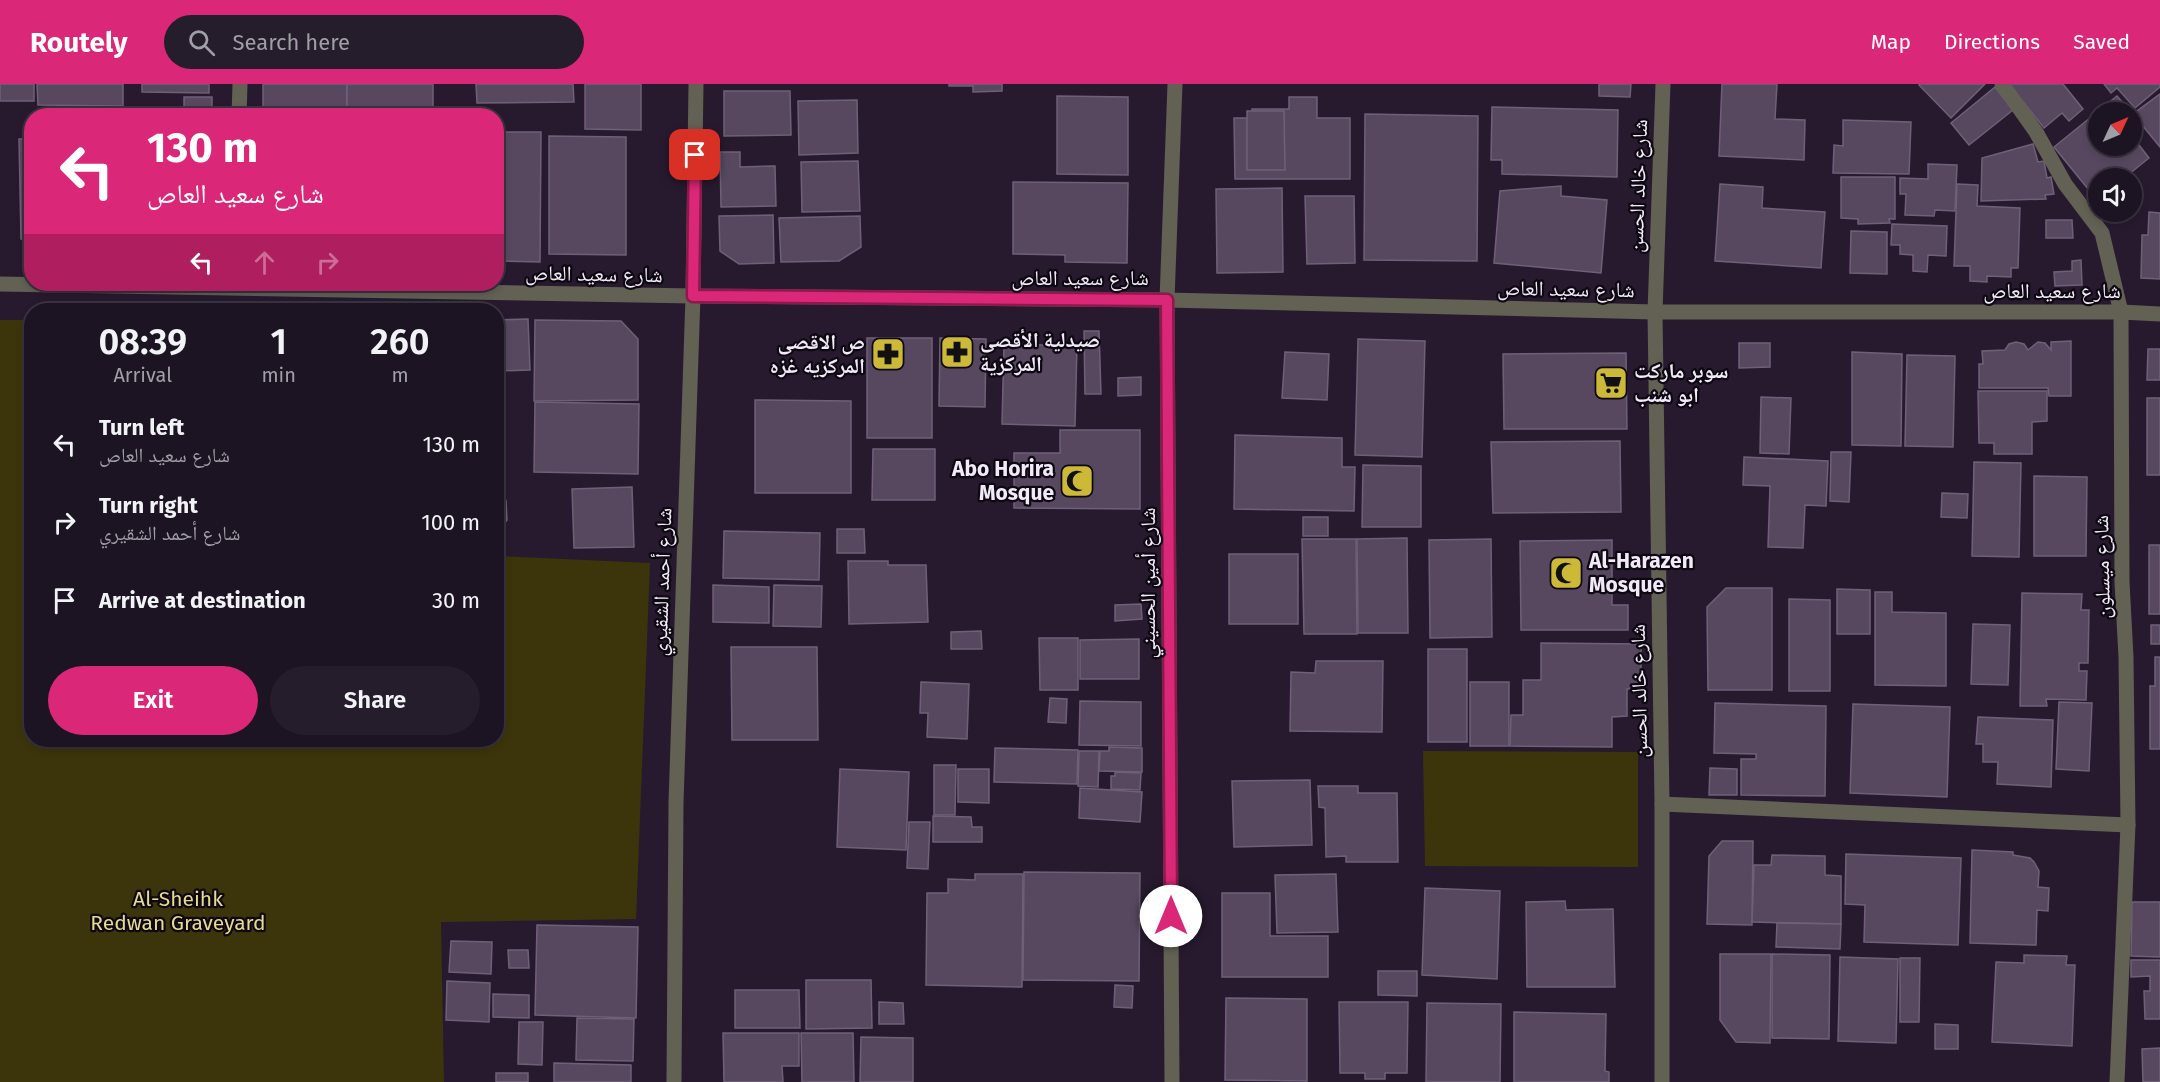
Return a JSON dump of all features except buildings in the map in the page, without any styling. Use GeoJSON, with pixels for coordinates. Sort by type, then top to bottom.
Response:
{"type":"FeatureCollection","features":[{"type":"Feature","properties":{"kind":"street"},"geometry":{"type":"LineString","coordinates":[[239,108],[240,84]]}},
{"type":"Feature","properties":{"kind":"street","name":"شارع أحمد الشقيري"},"geometry":{"type":"LineString","coordinates":[[674,1082],[676,803],[693,296],[696,84]]}},
{"type":"Feature","properties":{"kind":"street","name":"شارع أمين الحسيني"},"geometry":{"type":"LineString","coordinates":[[1172,1082],[1167,300],[1174,84]]}},
{"type":"Feature","properties":{"kind":"street","name":"شارع خالد الحسن"},"geometry":{"type":"LineString","coordinates":[[1662,1082],[1662,804],[1655,312],[1663,84]]}},
{"type":"Feature","properties":{"kind":"street","name":"شارع ميسلون"},"geometry":{"type":"LineString","coordinates":[[2002,84],[2036,132],[2065,184],[2102,233],[2121,312],[2122,582],[2126,657],[2128,825],[2117,1082]]}},
{"type":"Feature","properties":{"kind":"street","name":"شارع سعيد العاص"},"geometry":{"type":"LineString","coordinates":[[0,284],[24,284]]}},
{"type":"Feature","properties":{"kind":"street","name":"شارع سعيد العاص"},"geometry":{"type":"LineString","coordinates":[[462,291],[693,296],[1167,300],[1655,312],[2121,312],[2160,314]]}},
{"type":"Feature","properties":{"kind":"street"},"geometry":{"type":"LineString","coordinates":[[1662,804],[2128,825]]}},
{"type":"Feature","properties":{"kind":"green space","name":"Al-Sheihk Redwan Graveyard"},"geometry":{"type":"Polygon","coordinates":[[[0,320],[24,320],[24,747],[504,747],[504,556],[650,563],[636,919],[441,922],[444,1082],[0,1082],[0,320]]]}},
{"type":"Feature","properties":{"kind":"green space"},"geometry":{"type":"Polygon","coordinates":[[[1423,751],[1638,752],[1638,867],[1425,866],[1423,751]]]}},
{"type":"Feature","properties":{"kind":"place","name":"صيدلية الأقصى المركزية"},"geometry":{"type":"Point","coordinates":[957,352]}},
{"type":"Feature","properties":{"kind":"place","name":"ص الاقصى المركزيه غزه"},"geometry":{"type":"Point","coordinates":[888,354]}},
{"type":"Feature","properties":{"kind":"place","name":"سوبر ماركت ابو شنب"},"geometry":{"type":"Point","coordinates":[1611,383]}},
{"type":"Feature","properties":{"kind":"place","name":"Abo Horira Mosque"},"geometry":{"type":"Point","coordinates":[1077,481]}},
{"type":"Feature","properties":{"kind":"place","name":"Al-Harazen Mosque"},"geometry":{"type":"Point","coordinates":[1566,573]}},
{"type":"Feature","properties":{"kind":"route"},"geometry":{"type":"LineString","coordinates":[[695,155],[693,296],[1167,300],[1171,916]]}}]}
